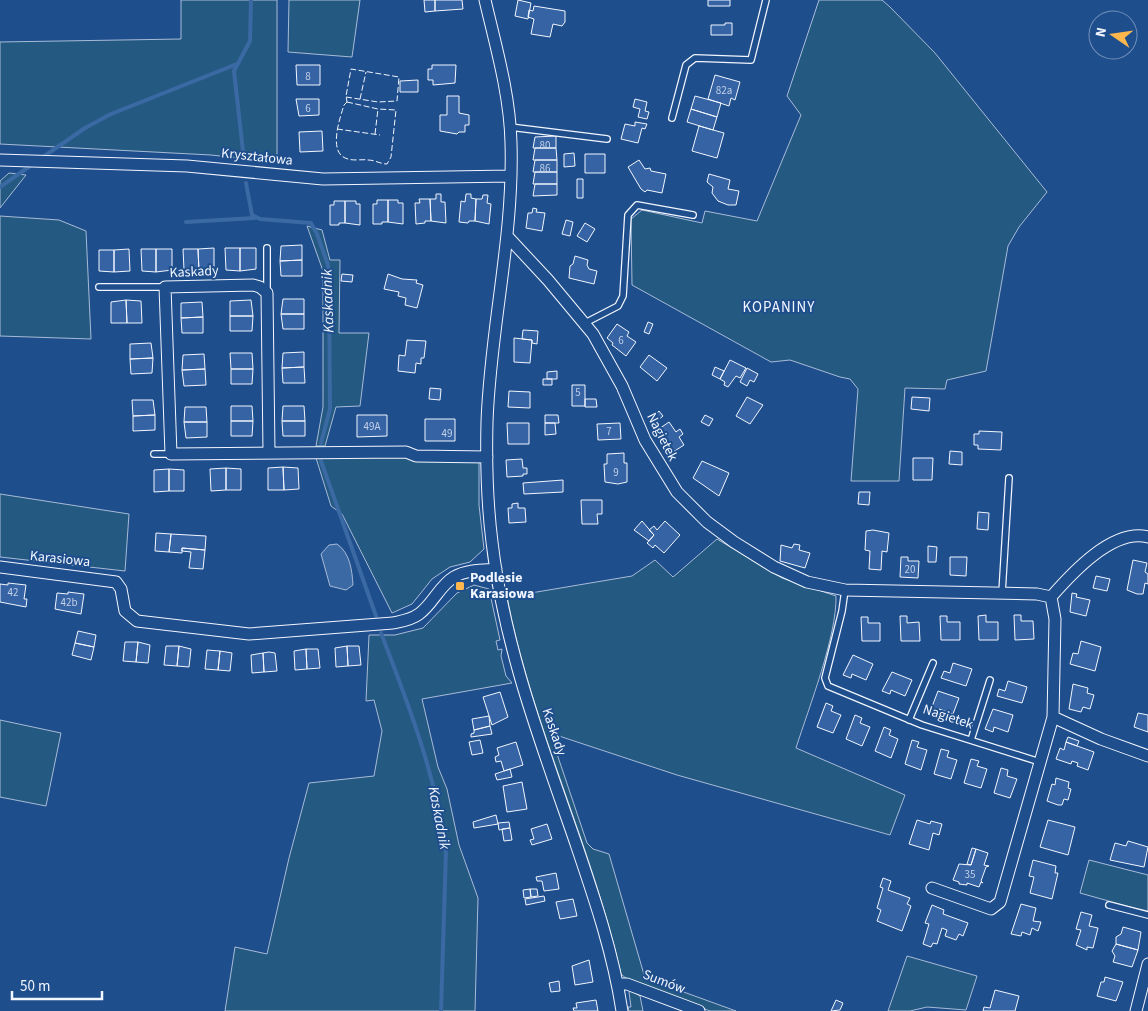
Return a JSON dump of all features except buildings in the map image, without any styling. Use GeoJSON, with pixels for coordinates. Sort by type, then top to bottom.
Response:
{"type":"FeatureCollection","features":[{"type":"Feature","properties":{"kind":"street","name":"Kaskady"},"geometry":{"type":"LineString","coordinates":[[485,0],[501,73],[510,127],[511,176],[507,236],[489,396],[488,457],[492,539],[496,569],[510,641],[521,683],[594,896],[618,984],[622,1011]]}},
{"type":"Feature","properties":{"kind":"street","name":"Kryształowa"},"geometry":{"type":"LineString","coordinates":[[0,160],[188,166],[323,179],[511,176]]}},
{"type":"Feature","properties":{"kind":"street","name":"Nagietek"},"geometry":{"type":"LineString","coordinates":[[507,236],[585,324],[622,386],[644,440],[677,492],[707,522],[774,567],[807,582],[845,590],[1050,597]]}},
{"type":"Feature","properties":{"kind":"street","name":"Kaskady"},"geometry":{"type":"LineString","coordinates":[[171,454],[165,287],[253,285],[260,287],[267,293]]}},
{"type":"Feature","properties":{"kind":"street"},"geometry":{"type":"LineString","coordinates":[[267,293],[269,452]]}},
{"type":"Feature","properties":{"kind":"street"},"geometry":{"type":"LineString","coordinates":[[171,454],[406,452],[416,456],[488,457]]}},
{"type":"Feature","properties":{"kind":"street"},"geometry":{"type":"LineString","coordinates":[[932,888],[991,909],[1000,902],[1053,717],[1055,619],[1050,597],[1064,581],[1097,553],[1120,539],[1139,534],[1148,536]]}},
{"type":"Feature","properties":{"kind":"street","name":"Karasiowa"},"geometry":{"type":"LineString","coordinates":[[0,567],[116,582],[121,589],[127,615],[137,621],[250,634],[402,621],[418,615],[447,582],[455,576],[496,569]]}},
{"type":"Feature","properties":{"kind":"street"},"geometry":{"type":"LineString","coordinates":[[1053,717],[1101,739],[1148,756]]}},
{"type":"Feature","properties":{"kind":"street"},"geometry":{"type":"LineString","coordinates":[[1136,1011],[1148,964]]}},
{"type":"Feature","properties":{"kind":"street","name":"Sumów"},"geometry":{"type":"LineString","coordinates":[[618,984],[627,984],[699,1011]]}},
{"type":"Feature","properties":{"kind":"lane"},"geometry":{"type":"LineString","coordinates":[[672,118],[686,66],[694,58],[751,60],[766,0]]}},
{"type":"Feature","properties":{"kind":"lane"},"geometry":{"type":"LineString","coordinates":[[510,127],[606,139]]}},
{"type":"Feature","properties":{"kind":"lane"},"geometry":{"type":"LineString","coordinates":[[585,324],[618,306],[623,296],[628,215],[637,205],[692,215]]}},
{"type":"Feature","properties":{"kind":"lane"},"geometry":{"type":"LineString","coordinates":[[267,248],[267,293]]}},
{"type":"Feature","properties":{"kind":"lane"},"geometry":{"type":"LineString","coordinates":[[100,287],[165,287]]}},
{"type":"Feature","properties":{"kind":"lane"},"geometry":{"type":"LineString","coordinates":[[154,454],[171,454]]}},
{"type":"Feature","properties":{"kind":"lane"},"geometry":{"type":"LineString","coordinates":[[1002,594],[1009,478]]}},
{"type":"Feature","properties":{"kind":"lane","name":"Nagietek"},"geometry":{"type":"LineString","coordinates":[[845,590],[842,611],[825,678],[828,686],[909,720],[1040,762]]}},
{"type":"Feature","properties":{"kind":"lane"},"geometry":{"type":"LineString","coordinates":[[909,720],[933,663]]}},
{"type":"Feature","properties":{"kind":"lane"},"geometry":{"type":"LineString","coordinates":[[971,740],[990,680]]}},
{"type":"Feature","properties":{"kind":"lane"},"geometry":{"type":"LineString","coordinates":[[1109,905],[1148,916]]}},
{"type":"Feature","properties":{"kind":"shaded area"},"geometry":{"type":"Polygon","coordinates":[[[181,0],[277,0],[277,162],[211,155],[0,144],[0,42],[181,39],[181,0]]]}},
{"type":"Feature","properties":{"kind":"shaded area"},"geometry":{"type":"Polygon","coordinates":[[[289,0],[360,0],[352,57],[288,52],[289,0]]]}},
{"type":"Feature","properties":{"kind":"shaded area"},"geometry":{"type":"Polygon","coordinates":[[[819,0],[882,0],[935,53],[1047,192],[1019,227],[1008,246],[986,371],[947,380],[945,389],[905,388],[899,481],[851,481],[858,389],[850,379],[790,360],[771,362],[632,285],[631,219],[642,210],[702,223],[705,211],[757,221],[801,115],[787,96],[819,0]]]}},
{"type":"Feature","properties":{"kind":"shaded area"},"geometry":{"type":"Polygon","coordinates":[[[9,173],[26,175],[0,208],[0,181],[9,173]]]}},
{"type":"Feature","properties":{"kind":"shaded area"},"geometry":{"type":"Polygon","coordinates":[[[0,216],[59,220],[86,231],[91,339],[0,336],[0,216]]]}},
{"type":"Feature","properties":{"kind":"shaded area"},"geometry":{"type":"Polygon","coordinates":[[[307,226],[322,230],[330,260],[340,260],[339,333],[369,333],[360,406],[336,407],[325,446],[316,446],[323,407],[323,271],[307,226]]]}},
{"type":"Feature","properties":{"kind":"shaded area"},"geometry":{"type":"Polygon","coordinates":[[[406,456],[413,461],[479,461],[479,505],[484,549],[470,562],[450,567],[432,579],[412,604],[392,613],[342,514],[331,506],[316,458],[406,456]]]}},
{"type":"Feature","properties":{"kind":"shaded area"},"geometry":{"type":"Polygon","coordinates":[[[0,494],[129,514],[125,571],[0,557],[0,494]]]}},
{"type":"Feature","properties":{"kind":"shaded area"},"geometry":{"type":"Polygon","coordinates":[[[717,539],[782,578],[836,596],[832,631],[827,651],[796,748],[905,795],[890,835],[677,775],[550,733],[587,843],[593,849],[609,854],[645,978],[736,1011],[710,1011],[628,980],[621,974],[609,926],[594,879],[531,692],[507,597],[632,576],[655,560],[673,577],[717,539]]]}},
{"type":"Feature","properties":{"kind":"shaded area"},"geometry":{"type":"Polygon","coordinates":[[[337,544],[348,557],[351,568],[353,585],[346,590],[330,586],[321,554],[329,545],[337,544]]]}},
{"type":"Feature","properties":{"kind":"shaded area"},"geometry":{"type":"Polygon","coordinates":[[[474,585],[489,589],[500,640],[496,641],[498,650],[502,649],[501,656],[506,676],[512,683],[422,699],[438,767],[447,789],[459,845],[478,898],[475,1011],[225,1011],[235,947],[267,954],[289,858],[309,783],[374,776],[382,731],[374,700],[366,701],[369,635],[395,635],[423,628],[457,593],[474,585]]]}},
{"type":"Feature","properties":{"kind":"shaded area"},"geometry":{"type":"Polygon","coordinates":[[[0,720],[61,733],[46,806],[0,797],[0,720]]]}},
{"type":"Feature","properties":{"kind":"shaded area"},"geometry":{"type":"Polygon","coordinates":[[[1089,860],[1148,875],[1148,912],[1080,893],[1089,860]]]}},
{"type":"Feature","properties":{"kind":"shaded area"},"geometry":{"type":"Polygon","coordinates":[[[907,956],[977,976],[966,1010],[927,1007],[910,1011],[888,1011],[907,956]]]}},
{"type":"Feature","properties":{"kind":"shaded area"},"geometry":{"type":"Polygon","coordinates":[[[631,991],[640,996],[643,1011],[629,1011],[628,1007],[631,1007],[629,992],[631,991]]]}},
{"type":"Feature","properties":{"kind":"waterway","name":"Kaskadnik"},"geometry":{"type":"LineString","coordinates":[[244,160],[234,71],[250,41],[251,0]]}},
{"type":"Feature","properties":{"kind":"waterway"},"geometry":{"type":"LineString","coordinates":[[43,157],[85,128],[111,114],[237,64]]}},
{"type":"Feature","properties":{"kind":"waterway"},"geometry":{"type":"LineString","coordinates":[[0,187],[33,164]]}},
{"type":"Feature","properties":{"kind":"waterway","name":"Kaskadnik"},"geometry":{"type":"LineString","coordinates":[[246,183],[252,215],[260,219],[311,223],[328,265],[330,409],[321,443]]}},
{"type":"Feature","properties":{"kind":"waterway"},"geometry":{"type":"LineString","coordinates":[[186,222],[255,218]]}},
{"type":"Feature","properties":{"kind":"waterway","name":"Kaskadnik"},"geometry":{"type":"LineString","coordinates":[[321,461],[376,616]]}},
{"type":"Feature","properties":{"kind":"waterway","name":"Kaskadnik"},"geometry":{"type":"LineString","coordinates":[[381,633],[420,740],[435,795],[446,850],[441,1011]]}},
{"type":"Feature","properties":{"kind":"fence"},"geometry":{"type":"LineString","coordinates":[[346,97],[378,102],[397,101],[399,77],[351,69],[346,96],[347,102]]}},
{"type":"Feature","properties":{"kind":"fence"},"geometry":{"type":"LineString","coordinates":[[360,99],[366,72]]}},
{"type":"Feature","properties":{"kind":"fence"},"geometry":{"type":"LineString","coordinates":[[347,102],[378,109],[396,110],[391,157],[387,164],[371,160],[348,159],[342,156],[338,150],[336,143],[338,126],[344,105],[347,102]]}},
{"type":"Feature","properties":{"kind":"fence"},"geometry":{"type":"LineString","coordinates":[[375,134],[378,109]]}},
{"type":"Feature","properties":{"kind":"fence"},"geometry":{"type":"LineString","coordinates":[[337,129],[380,135]]}},
{"type":"Feature","properties":{"kind":"place","name":"Podlesie Karasiowa"},"geometry":{"type":"Point","coordinates":[460,586]}},
{"type":"Feature","properties":{"kind":"district","name":"KOPANINY"},"geometry":{"type":"Point","coordinates":[779,307]}}]}
